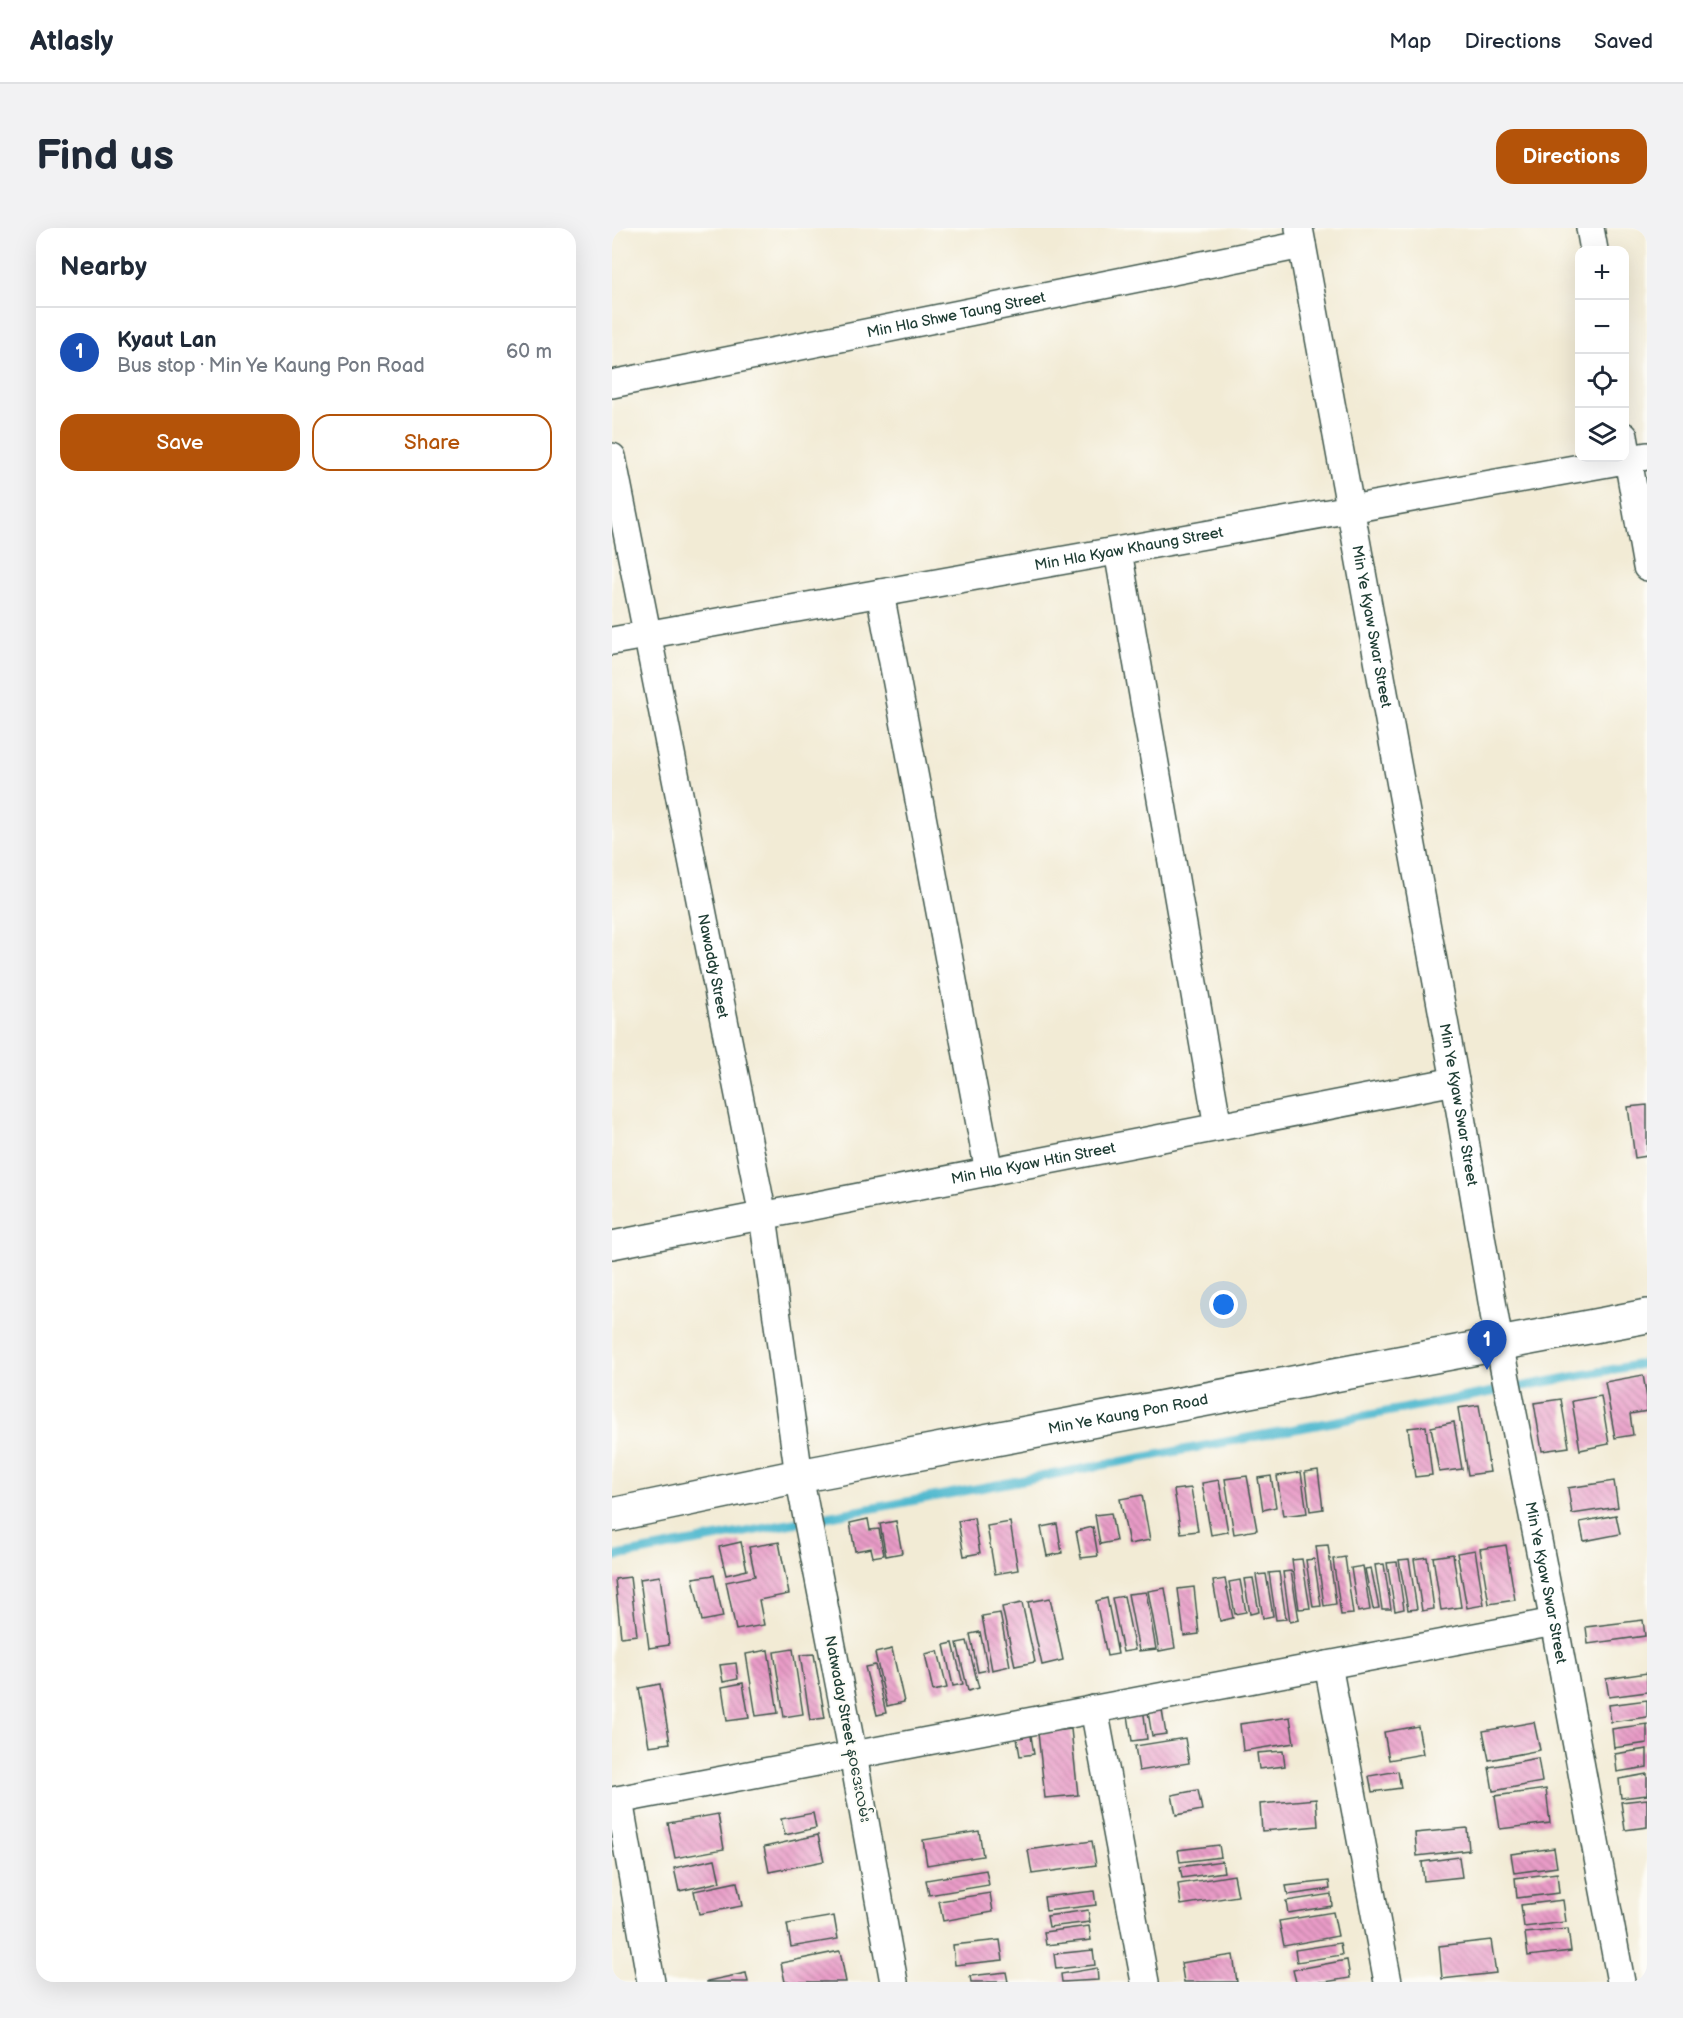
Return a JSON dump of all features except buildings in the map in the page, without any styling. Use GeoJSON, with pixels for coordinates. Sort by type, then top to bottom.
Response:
{"type":"FeatureCollection","features":[{"type":"Feature","properties":{"kind":"street"},"geometry":{"type":"LineString","coordinates":[[1590,228],[1593,246]]}},
{"type":"Feature","properties":{"kind":"street","name":"Min Hla Shwe Taung Street"},"geometry":{"type":"LineString","coordinates":[[612,384],[1300,236]]}},
{"type":"Feature","properties":{"kind":"street","name":"Min Ye Kyaw Swar Street"},"geometry":{"type":"LineString","coordinates":[[1300,236],[1455,1081],[1499,1343],[1621,1982]]}},
{"type":"Feature","properties":{"kind":"street"},"geometry":{"type":"LineString","coordinates":[[1633,451],[1647,567]]}},
{"type":"Feature","properties":{"kind":"street","name":"Min Hla Kyaw Khaung Street"},"geometry":{"type":"LineString","coordinates":[[612,641],[1350,509],[1633,451]]}},
{"type":"Feature","properties":{"kind":"street","name":"Nawaddy Street"},"geometry":{"type":"LineString","coordinates":[[612,457],[763,1216],[799,1476]]}},
{"type":"Feature","properties":{"kind":"street"},"geometry":{"type":"LineString","coordinates":[[1118,551],[1218,1127]]}},
{"type":"Feature","properties":{"kind":"street"},"geometry":{"type":"LineString","coordinates":[[880,593],[989,1172]]}},
{"type":"Feature","properties":{"kind":"street","name":"Min Hla Kyaw Htin Street"},"geometry":{"type":"LineString","coordinates":[[612,1245],[1455,1081]]}},
{"type":"Feature","properties":{"kind":"street","name":"Min Ye Kaung Pon Road"},"geometry":{"type":"LineString","coordinates":[[612,1515],[799,1476],[1647,1316]]}},
{"type":"Feature","properties":{"kind":"street","name":"Natwaday Street နဝဒေးလမ်း"},"geometry":{"type":"LineString","coordinates":[[799,1476],[894,1982]]}},
{"type":"Feature","properties":{"kind":"street"},"geometry":{"type":"LineString","coordinates":[[651,1982],[616,1801],[1554,1622]]}},
{"type":"Feature","properties":{"kind":"street"},"geometry":{"type":"LineString","coordinates":[[1328,1665],[1388,1982]]}},
{"type":"Feature","properties":{"kind":"street"},"geometry":{"type":"LineString","coordinates":[[1094,1710],[1145,1982]]}},
{"type":"Feature","properties":{"kind":"waterway"},"geometry":{"type":"LineString","coordinates":[[612,1557],[1647,1363]]}},
{"type":"Feature","properties":{"kind":"place","name":"Kyaut Lan"},"geometry":{"type":"Point","coordinates":[1487,1370]}}]}
